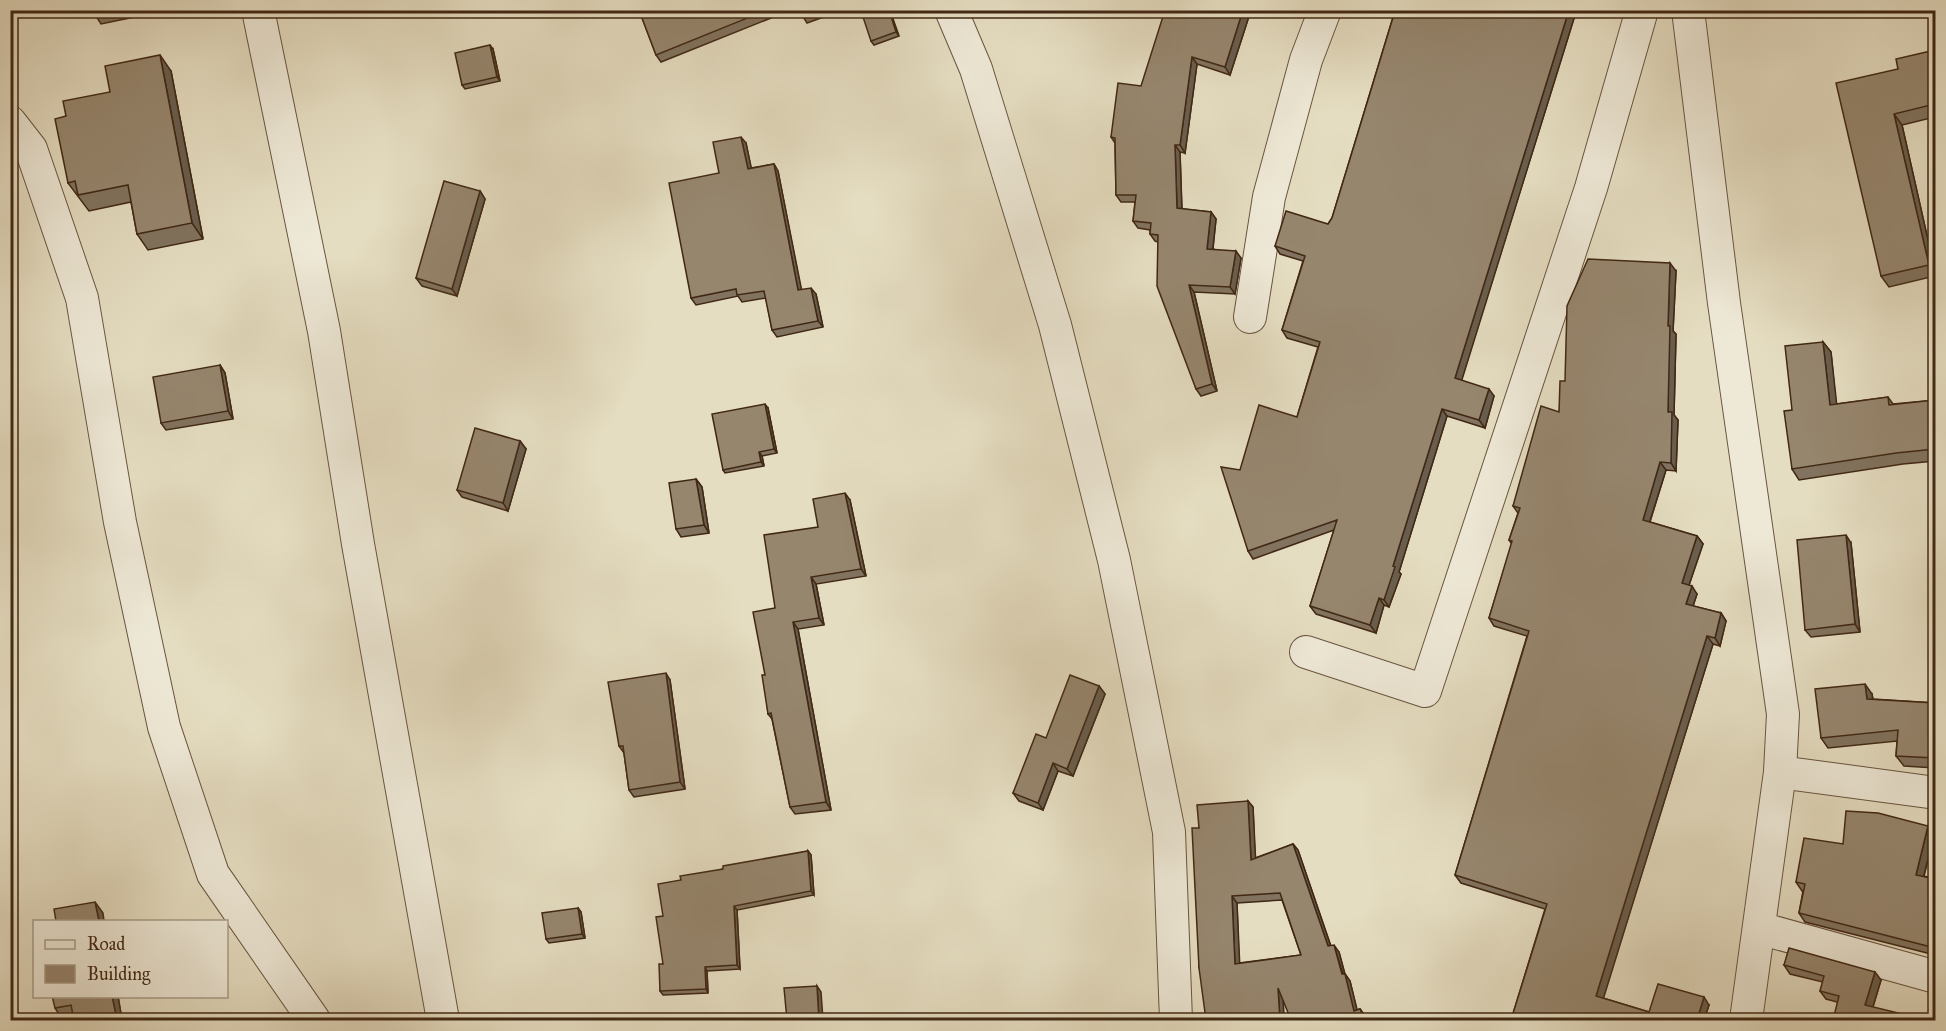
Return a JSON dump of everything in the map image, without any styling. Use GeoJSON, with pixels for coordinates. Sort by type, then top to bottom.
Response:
{"type":"FeatureCollection","features":[{"type":"Feature","properties":{"kind":"street"},"geometry":{"type":"LineString","coordinates":[[258,10],[324,332],[358,544],[443,1020]]}},
{"type":"Feature","properties":{"kind":"street"},"geometry":{"type":"LineString","coordinates":[[951,10],[976,69],[1051,313],[1114,560],[1169,832],[1176,1020]]}},
{"type":"Feature","properties":{"kind":"street"},"geometry":{"type":"LineString","coordinates":[[1250,317],[1269,197],[1306,60],[1325,10]]}},
{"type":"Feature","properties":{"kind":"street"},"geometry":{"type":"LineString","coordinates":[[1306,652],[1425,691],[1591,188],[1642,10]]}},
{"type":"Feature","properties":{"kind":"street"},"geometry":{"type":"LineString","coordinates":[[1688,10],[1724,303],[1783,714],[1780,772],[1746,1020]]}},
{"type":"Feature","properties":{"kind":"street"},"geometry":{"type":"LineString","coordinates":[[10,122],[31,148],[81,298],[120,522],[164,727],[213,874],[314,1020]]}},
{"type":"Feature","properties":{"kind":"street"},"geometry":{"type":"LineString","coordinates":[[1780,772],[1935,793]]}},
{"type":"Feature","properties":{"kind":"street"},"geometry":{"type":"LineString","coordinates":[[1759,928],[1935,977]]}},
{"type":"Feature","properties":{"kind":"building"},"geometry":{"type":"Polygon","coordinates":[[[639,10],[767,10],[656,55],[639,10]]]}},
{"type":"Feature","properties":{"kind":"building"},"geometry":{"type":"Polygon","coordinates":[[[800,10],[816,10],[802,15],[800,10]]]}},
{"type":"Feature","properties":{"kind":"building"},"geometry":{"type":"Polygon","coordinates":[[[880,10],[889,10],[896,32],[871,41],[863,17],[880,10]]]}},
{"type":"Feature","properties":{"kind":"building"},"geometry":{"type":"Polygon","coordinates":[[[1165,10],[1243,10],[1225,67],[1192,57],[1180,145],[1175,145],[1177,208],[1211,212],[1207,249],[1236,251],[1230,287],[1189,285],[1212,384],[1196,389],[1157,286],[1158,235],[1150,234],[1151,223],[1133,221],[1136,195],[1116,195],[1115,138],[1111,137],[1118,83],[1141,86],[1165,10]]]}},
{"type":"Feature","properties":{"kind":"building"},"geometry":{"type":"Polygon","coordinates":[[[1392,10],[1569,10],[1455,378],[1489,389],[1479,420],[1442,409],[1384,600],[1379,598],[1370,625],[1310,606],[1337,520],[1248,551],[1221,467],[1240,470],[1259,405],[1297,417],[1320,342],[1282,330],[1305,256],[1275,246],[1286,211],[1328,224],[1332,218],[1395,11],[1392,10]]]}},
{"type":"Feature","properties":{"kind":"building"},"geometry":{"type":"Polygon","coordinates":[[[490,45],[497,77],[462,85],[455,53],[490,45]]]}},
{"type":"Feature","properties":{"kind":"building"},"geometry":{"type":"Polygon","coordinates":[[[1935,50],[1935,104],[1894,114],[1929,265],[1881,276],[1836,83],[1898,69],[1896,59],[1935,50]]]}},
{"type":"Feature","properties":{"kind":"building"},"geometry":{"type":"Polygon","coordinates":[[[160,55],[192,223],[137,234],[128,185],[78,195],[75,181],[68,183],[55,119],[66,116],[63,101],[110,92],[105,66],[160,55]]]}},
{"type":"Feature","properties":{"kind":"building"},"geometry":{"type":"Polygon","coordinates":[[[741,137],[748,169],[774,164],[798,290],[811,288],[818,321],[772,330],[764,291],[737,295],[736,289],[691,298],[669,183],[719,173],[713,142],[741,137]]]}},
{"type":"Feature","properties":{"kind":"building"},"geometry":{"type":"Polygon","coordinates":[[[444,181],[480,191],[452,289],[416,278],[444,181]]]}},
{"type":"Feature","properties":{"kind":"building"},"geometry":{"type":"Polygon","coordinates":[[[1588,259],[1670,263],[1668,412],[1672,412],[1671,463],[1660,462],[1643,520],[1697,536],[1682,583],[1692,586],[1686,604],[1721,613],[1715,638],[1707,636],[1596,996],[1649,1012],[1658,984],[1704,997],[1697,1020],[1511,1020],[1547,904],[1455,875],[1529,631],[1489,618],[1512,541],[1509,540],[1520,508],[1513,506],[1541,406],[1559,412],[1560,381],[1565,381],[1567,306],[1588,259]]]}},
{"type":"Feature","properties":{"kind":"building"},"geometry":{"type":"Polygon","coordinates":[[[1823,342],[1830,405],[1888,397],[1889,405],[1935,400],[1935,449],[1792,469],[1784,411],[1792,410],[1785,346],[1823,342]]]}},
{"type":"Feature","properties":{"kind":"building"},"geometry":{"type":"Polygon","coordinates":[[[220,365],[228,411],[161,423],[153,377],[220,365]]]}},
{"type":"Feature","properties":{"kind":"building"},"geometry":{"type":"Polygon","coordinates":[[[765,404],[774,449],[759,452],[761,462],[723,470],[712,414],[765,404]]]}},
{"type":"Feature","properties":{"kind":"building"},"geometry":{"type":"Polygon","coordinates":[[[475,428],[520,441],[503,503],[457,490],[475,428]]]}},
{"type":"Feature","properties":{"kind":"building"},"geometry":{"type":"Polygon","coordinates":[[[696,479],[704,525],[676,529],[669,483],[696,479]]]}},
{"type":"Feature","properties":{"kind":"building"},"geometry":{"type":"Polygon","coordinates":[[[845,493],[861,569],[811,577],[819,618],[793,622],[826,802],[790,807],[771,713],[768,714],[762,675],[765,675],[753,612],[775,608],[764,535],[818,527],[813,499],[845,493]]]}},
{"type":"Feature","properties":{"kind":"building"},"geometry":{"type":"Polygon","coordinates":[[[1846,535],[1855,624],[1805,630],[1797,540],[1846,535]]]}},
{"type":"Feature","properties":{"kind":"building"},"geometry":{"type":"Polygon","coordinates":[[[666,673],[680,782],[629,790],[623,746],[619,746],[608,682],[666,673]]]}},
{"type":"Feature","properties":{"kind":"building"},"geometry":{"type":"Polygon","coordinates":[[[1070,675],[1099,686],[1067,769],[1053,763],[1038,803],[1013,793],[1036,734],[1046,738],[1070,675]]]}},
{"type":"Feature","properties":{"kind":"building"},"geometry":{"type":"Polygon","coordinates":[[[1865,684],[1867,699],[1935,703],[1935,758],[1896,756],[1898,730],[1821,738],[1815,689],[1865,684]]]}},
{"type":"Feature","properties":{"kind":"building"},"geometry":{"type":"Polygon","coordinates":[[[1248,801],[1251,860],[1293,844],[1328,946],[1334,945],[1342,974],[1345,974],[1354,1011],[1360,1009],[1365,1020],[1291,1020],[1278,988],[1280,1020],[1206,1020],[1199,968],[1192,828],[1199,828],[1197,805],[1248,801]],[[1280,893],[1232,896],[1235,964],[1301,955],[1280,893]]]}},
{"type":"Feature","properties":{"kind":"building"},"geometry":{"type":"Polygon","coordinates":[[[1846,811],[1878,813],[1928,826],[1916,875],[1935,879],[1935,948],[1799,913],[1805,884],[1796,882],[1804,838],[1843,844],[1846,811]]]}},
{"type":"Feature","properties":{"kind":"building"},"geometry":{"type":"Polygon","coordinates":[[[808,851],[811,891],[734,906],[737,965],[705,967],[706,989],[660,991],[659,964],[663,964],[656,917],[663,916],[658,884],[681,880],[680,876],[723,869],[723,866],[808,851]]]}},
{"type":"Feature","properties":{"kind":"building"},"geometry":{"type":"Polygon","coordinates":[[[95,902],[99,920],[56,920],[54,909],[95,902]]]}},
{"type":"Feature","properties":{"kind":"building"},"geometry":{"type":"Polygon","coordinates":[[[578,908],[582,934],[546,939],[542,913],[578,908]]]}},
{"type":"Feature","properties":{"kind":"building"},"geometry":{"type":"Polygon","coordinates":[[[1789,948],[1875,972],[1865,1005],[1927,1020],[1833,1020],[1839,996],[1820,991],[1824,976],[1784,965],[1789,948]]]}},
{"type":"Feature","properties":{"kind":"building"},"geometry":{"type":"Polygon","coordinates":[[[817,986],[819,1020],[787,1020],[784,988],[817,986]]]}},
{"type":"Feature","properties":{"kind":"building"},"geometry":{"type":"Polygon","coordinates":[[[52,998],[112,998],[117,1020],[74,1020],[71,1005],[55,1008],[52,998]]]}},
{"type":"Feature","properties":{"kind":"building"},"geometry":{"type":"Polygon","coordinates":[[[707,1015],[731,1015],[731,1020],[707,1020],[707,1015]]]}}]}
